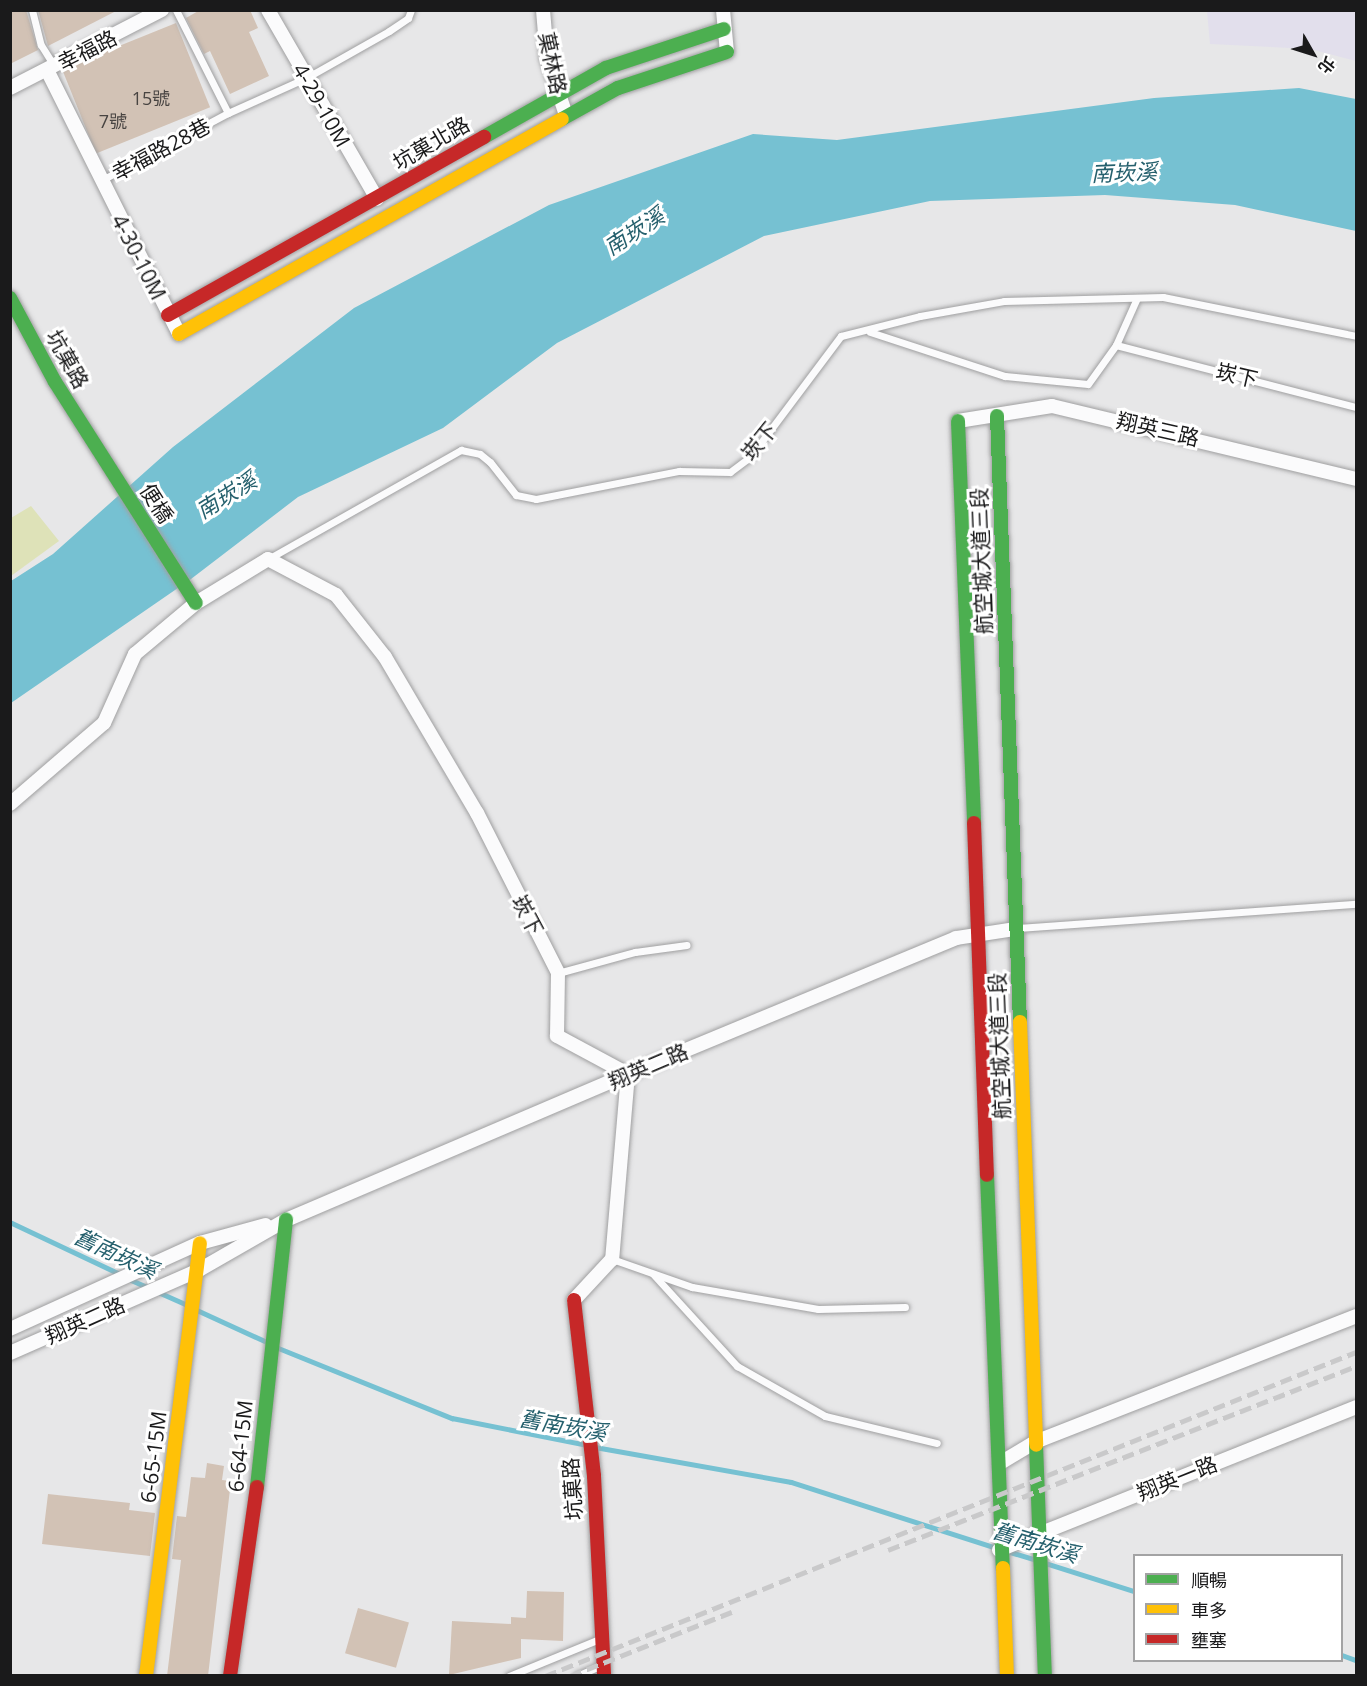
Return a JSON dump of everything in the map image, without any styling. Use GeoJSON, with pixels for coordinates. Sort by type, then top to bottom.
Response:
{"type":"FeatureCollection","features":[{"type":"Feature","properties":{"kind":"street","name":"幸福路"},"geometry":{"type":"LineString","coordinates":[[10,88],[162,10]]}},
{"type":"Feature","properties":{"kind":"street","name":"4-29-10M"},"geometry":{"type":"LineString","coordinates":[[268,10],[377,199]]}},
{"type":"Feature","properties":{"kind":"street","name":"菓林路"},"geometry":{"type":"LineString","coordinates":[[543,10],[557,94],[566,115]]}},
{"type":"Feature","properties":{"kind":"street"},"geometry":{"type":"LineString","coordinates":[[723,10],[724,29]]}},
{"type":"Feature","properties":{"kind":"street","name":"坑菓北路"},"geometry":{"type":"LineString","coordinates":[[168,315],[606,68],[724,29],[727,52],[618,88],[566,115],[179,334]]}},
{"type":"Feature","properties":{"kind":"street","name":"幸福路28巷"},"geometry":{"type":"LineString","coordinates":[[50,68],[100,181]]}},
{"type":"Feature","properties":{"kind":"street","name":"4-30-10M"},"geometry":{"type":"LineString","coordinates":[[100,181],[179,334]]}},
{"type":"Feature","properties":{"kind":"street","name":"坑菓路"},"geometry":{"type":"LineString","coordinates":[[10,298],[91,440]]}},
{"type":"Feature","properties":{"kind":"street","name":"翔英三路"},"geometry":{"type":"LineString","coordinates":[[958,421],[1052,406],[1356,478]]}},
{"type":"Feature","properties":{"kind":"street","name":"航空城大道三段"},"geometry":{"type":"LineString","coordinates":[[997,416],[1045,1676]]}},
{"type":"Feature","properties":{"kind":"street","name":"航空城大道三段"},"geometry":{"type":"LineString","coordinates":[[958,421],[976,932],[1002,1462],[999,1550],[1007,1676]]}},
{"type":"Feature","properties":{"kind":"street","name":"便橋"},"geometry":{"type":"LineString","coordinates":[[91,440],[196,603]]}},
{"type":"Feature","properties":{"kind":"street","name":"崁下"},"geometry":{"type":"LineString","coordinates":[[10,804],[104,723],[135,654],[196,603],[268,559],[336,595],[358,618],[477,813],[558,972],[557,1036],[628,1074]]}},
{"type":"Feature","properties":{"kind":"street","name":"翔英二路"},"geometry":{"type":"LineString","coordinates":[[10,1353],[199,1270],[286,1220],[628,1074],[976,932],[1015,929]]}},
{"type":"Feature","properties":{"kind":"street"},"geometry":{"type":"LineString","coordinates":[[612,1259],[628,1074]]}},
{"type":"Feature","properties":{"kind":"street","name":"翔英二路"},"geometry":{"type":"LineString","coordinates":[[10,1329],[200,1243],[286,1220]]}},
{"type":"Feature","properties":{"kind":"street","name":"6-64-15M"},"geometry":{"type":"LineString","coordinates":[[230,1676],[252,1534],[286,1220]]}},
{"type":"Feature","properties":{"kind":"street","name":"6-65-15M"},"geometry":{"type":"LineString","coordinates":[[146,1676],[199,1270],[200,1243]]}},
{"type":"Feature","properties":{"kind":"street","name":"坑菓路"},"geometry":{"type":"LineString","coordinates":[[604,1670],[594,1476],[574,1300],[612,1259]]}},
{"type":"Feature","properties":{"kind":"street"},"geometry":{"type":"LineString","coordinates":[[1002,1462],[1035,1442],[1356,1316]]}},
{"type":"Feature","properties":{"kind":"street","name":"翔英一路"},"geometry":{"type":"LineString","coordinates":[[999,1550],[1356,1407]]}},
{"type":"Feature","properties":{"kind":"lane"},"geometry":{"type":"LineString","coordinates":[[32,10],[40,45],[50,68]]}},
{"type":"Feature","properties":{"kind":"lane","name":"幸福路28巷"},"geometry":{"type":"LineString","coordinates":[[100,181],[228,113],[176,10]]}},
{"type":"Feature","properties":{"kind":"lane"},"geometry":{"type":"LineString","coordinates":[[228,113],[306,78],[389,31],[408,18],[411,10]]}},
{"type":"Feature","properties":{"kind":"lane","name":"崁下"},"geometry":{"type":"LineString","coordinates":[[268,559],[461,450],[480,454],[490,462],[516,495],[536,500],[679,471],[730,472],[750,457],[825,352],[841,336],[1004,301],[1163,297],[1356,336]]}},
{"type":"Feature","properties":{"kind":"lane"},"geometry":{"type":"LineString","coordinates":[[867,331],[1005,376],[1088,384],[1116,345],[1137,298]]}},
{"type":"Feature","properties":{"kind":"lane","name":"崁下"},"geometry":{"type":"LineString","coordinates":[[1116,345],[1356,407]]}},
{"type":"Feature","properties":{"kind":"lane"},"geometry":{"type":"LineString","coordinates":[[1015,929],[1356,904]]}},
{"type":"Feature","properties":{"kind":"lane"},"geometry":{"type":"LineString","coordinates":[[558,972],[635,952],[687,945]]}},
{"type":"Feature","properties":{"kind":"lane"},"geometry":{"type":"LineString","coordinates":[[612,1259],[692,1287],[818,1309],[905,1307]]}},
{"type":"Feature","properties":{"kind":"lane"},"geometry":{"type":"LineString","coordinates":[[653,1274],[737,1366],[825,1416],[937,1443]]}},
{"type":"Feature","properties":{"kind":"lane"},"geometry":{"type":"LineString","coordinates":[[509,1676],[602,1638]]}},
{"type":"Feature","properties":{"kind":"lane"},"geometry":{"type":"LineString","coordinates":[[577,1676],[604,1670]]}},
{"type":"Feature","properties":{"kind":"shaded area"},"geometry":{"type":"Polygon","coordinates":[[[1207,11],[1356,11],[1356,61],[1310,49],[1210,44],[1207,11]]]}},
{"type":"Feature","properties":{"kind":"green space"},"geometry":{"type":"Polygon","coordinates":[[[31,506],[59,541],[11,576],[11,518],[31,506]]]}},
{"type":"Feature","properties":{"kind":"water","name":"南崁溪"},"geometry":{"type":"Polygon","coordinates":[[[1299,88],[1356,99],[1356,231],[1235,205],[1105,195],[930,201],[764,236],[557,343],[443,428],[298,497],[191,579],[11,703],[11,581],[53,554],[173,447],[354,308],[549,205],[753,134],[837,140],[1154,98],[1299,88]]]}},
{"type":"Feature","properties":{"kind":"building"},"geometry":{"type":"Polygon","coordinates":[[[10,10],[26,10],[38,50],[10,64],[10,10]]]}},
{"type":"Feature","properties":{"kind":"building"},"geometry":{"type":"Polygon","coordinates":[[[38,10],[118,10],[48,46],[38,10]]]}},
{"type":"Feature","properties":{"kind":"building"},"geometry":{"type":"Polygon","coordinates":[[[200,10],[250,10],[258,28],[249,32],[269,76],[230,94],[210,51],[204,54],[186,18],[200,10]]]}},
{"type":"Feature","properties":{"kind":"building"},"geometry":{"type":"Polygon","coordinates":[[[176,23],[210,107],[96,153],[62,69],[176,23]]]}},
{"type":"Feature","properties":{"kind":"building"},"geometry":{"type":"Polygon","coordinates":[[[207,1463],[224,1466],[222,1480],[231,1481],[208,1676],[167,1676],[181,1560],[172,1559],[177,1516],[186,1517],[191,1477],[205,1478],[207,1463]]]}},
{"type":"Feature","properties":{"kind":"building"},"geometry":{"type":"Polygon","coordinates":[[[48,1494],[130,1503],[129,1510],[155,1513],[150,1556],[42,1544],[48,1494]]]}},
{"type":"Feature","properties":{"kind":"building"},"geometry":{"type":"Polygon","coordinates":[[[527,1591],[564,1592],[563,1641],[521,1639],[521,1658],[449,1675],[452,1621],[511,1624],[511,1617],[526,1618],[527,1591]]]}},
{"type":"Feature","properties":{"kind":"building"},"geometry":{"type":"Polygon","coordinates":[[[358,1608],[409,1623],[396,1668],[345,1653],[358,1608]]]}},
{"type":"Feature","properties":{"kind":"waterway","name":"舊南崁溪"},"geometry":{"type":"LineString","coordinates":[[10,1222],[122,1275]]}},
{"type":"Feature","properties":{"kind":"waterway","name":"舊南崁溪"},"geometry":{"type":"LineString","coordinates":[[129,1279],[149,1288]]}},
{"type":"Feature","properties":{"kind":"waterway","name":"舊南崁溪"},"geometry":{"type":"LineString","coordinates":[[156,1291],[187,1305]]}},
{"type":"Feature","properties":{"kind":"waterway","name":"舊南崁溪"},"geometry":{"type":"LineString","coordinates":[[197,1310],[269,1343]]}},
{"type":"Feature","properties":{"kind":"waterway","name":"舊南崁溪"},"geometry":{"type":"LineString","coordinates":[[276,1347],[452,1418],[587,1445]]}},
{"type":"Feature","properties":{"kind":"waterway","name":"舊南崁溪"},"geometry":{"type":"LineString","coordinates":[[595,1447],[791,1482],[997,1548]]}},
{"type":"Feature","properties":{"kind":"waterway","name":"舊南崁溪"},"geometry":{"type":"LineString","coordinates":[[1007,1551],[1037,1560]]}},
{"type":"Feature","properties":{"kind":"waterway","name":"舊南崁溪"},"geometry":{"type":"LineString","coordinates":[[1045,1563],[1133,1591]]}},
{"type":"Feature","properties":{"kind":"waterway","name":"舊南崁溪"},"geometry":{"type":"LineString","coordinates":[[1343,1655],[1356,1660]]}},
{"type":"Feature","properties":{"kind":"railway"},"geometry":{"type":"LineString","coordinates":[[545,1676],[1356,1352]]}},
{"type":"Feature","properties":{"kind":"railway"},"geometry":{"type":"LineString","coordinates":[[888,1550],[1356,1366]]}},
{"type":"Feature","properties":{"kind":"railway"},"geometry":{"type":"LineString","coordinates":[[570,1676],[732,1612]]}},
{"type":"Feature","properties":{"kind":"traffic: fast"},"geometry":{"type":"LineString","coordinates":[[484,137],[606,68],[724,29]]}},
{"type":"Feature","properties":{"kind":"traffic: fast"},"geometry":{"type":"LineString","coordinates":[[562,119],[618,88],[727,52]]}},
{"type":"Feature","properties":{"kind":"traffic: fast"},"geometry":{"type":"LineString","coordinates":[[10,298],[55,382],[196,603]]}},
{"type":"Feature","properties":{"kind":"traffic: fast"},"geometry":{"type":"LineString","coordinates":[[997,416],[1020,1022]]}},
{"type":"Feature","properties":{"kind":"traffic: fast"},"geometry":{"type":"LineString","coordinates":[[958,421],[974,823]]}},
{"type":"Feature","properties":{"kind":"traffic: fast"},"geometry":{"type":"LineString","coordinates":[[987,1175],[1003,1568]]}},
{"type":"Feature","properties":{"kind":"traffic: fast"},"geometry":{"type":"LineString","coordinates":[[257,1487],[286,1220]]}},
{"type":"Feature","properties":{"kind":"traffic: fast"},"geometry":{"type":"LineString","coordinates":[[1036,1445],[1045,1676]]}},
{"type":"Feature","properties":{"kind":"traffic: slow"},"geometry":{"type":"LineString","coordinates":[[179,334],[562,119]]}},
{"type":"Feature","properties":{"kind":"traffic: slow"},"geometry":{"type":"LineString","coordinates":[[1020,1022],[1036,1445]]}},
{"type":"Feature","properties":{"kind":"traffic: slow"},"geometry":{"type":"LineString","coordinates":[[146,1676],[200,1243]]}},
{"type":"Feature","properties":{"kind":"traffic: slow"},"geometry":{"type":"LineString","coordinates":[[1003,1568],[1007,1676]]}},
{"type":"Feature","properties":{"kind":"traffic: jam"},"geometry":{"type":"LineString","coordinates":[[168,315],[484,137]]}},
{"type":"Feature","properties":{"kind":"traffic: jam"},"geometry":{"type":"LineString","coordinates":[[974,823],[987,1175]]}},
{"type":"Feature","properties":{"kind":"traffic: jam"},"geometry":{"type":"LineString","coordinates":[[574,1300],[594,1476],[604,1676]]}},
{"type":"Feature","properties":{"kind":"traffic: jam"},"geometry":{"type":"LineString","coordinates":[[230,1676],[257,1487]]}}]}
